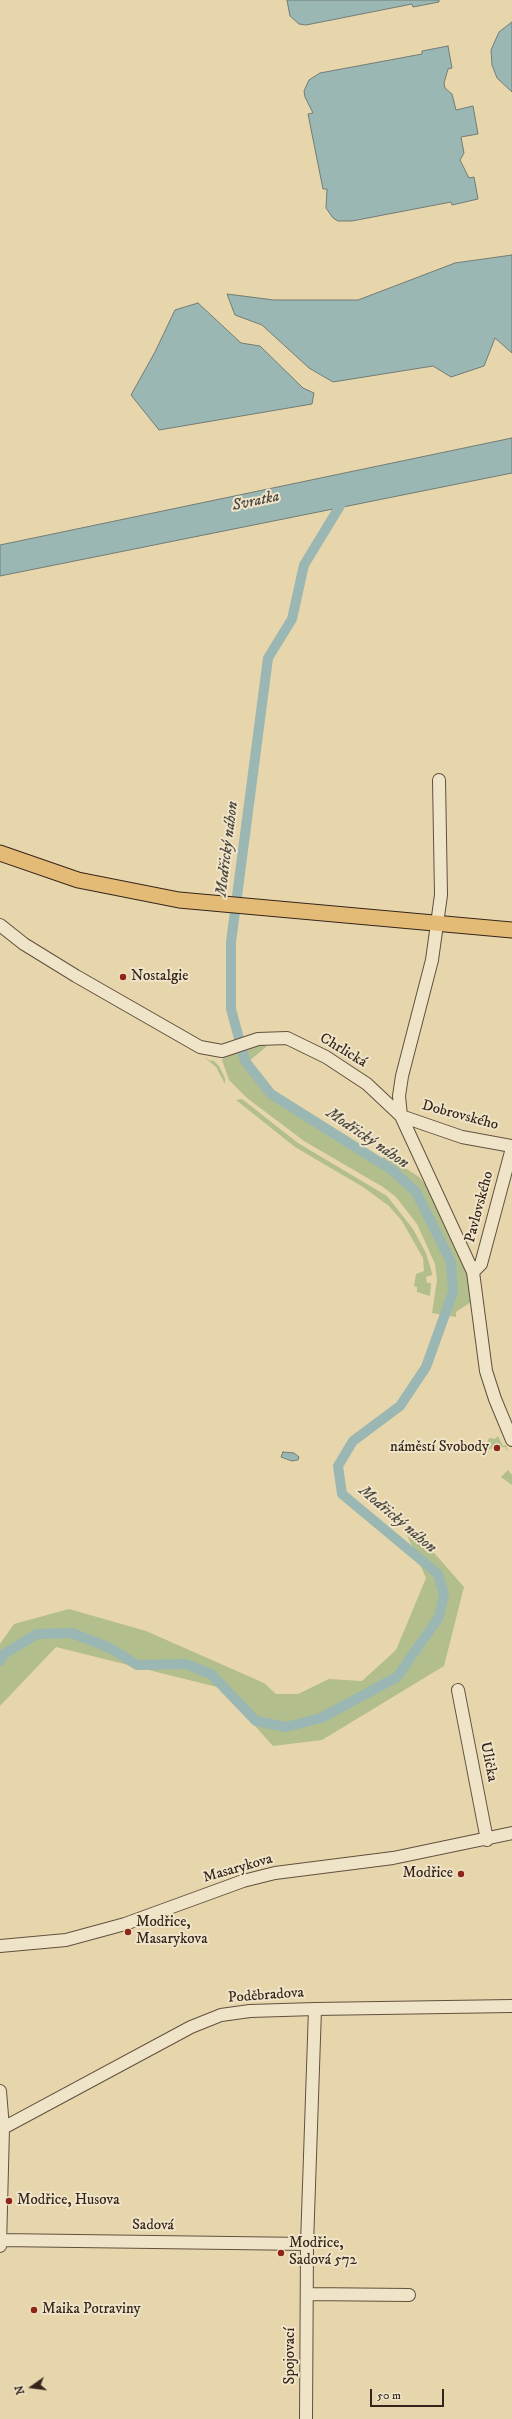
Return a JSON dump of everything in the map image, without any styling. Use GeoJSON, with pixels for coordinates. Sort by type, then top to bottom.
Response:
{"type":"FeatureCollection","features":[{"type":"Feature","properties":{"kind":"main road"},"geometry":{"type":"LineString","coordinates":[[0,853],[49,871],[98,885],[149,896],[256,909],[512,930]]}},
{"type":"Feature","properties":{"kind":"street"},"geometry":{"type":"LineString","coordinates":[[439,780],[441,895],[432,960],[402,1076],[399,1096],[401,1116],[473,1272],[486,1371],[512,1440]]}},
{"type":"Feature","properties":{"kind":"street","name":"Chrlická"},"geometry":{"type":"LineString","coordinates":[[0,925],[24,944],[76,976],[200,1047],[215,1051],[230,1049],[258,1039],[287,1038],[326,1057],[367,1084],[401,1116]]}},
{"type":"Feature","properties":{"kind":"street","name":"Dobrovského"},"geometry":{"type":"LineString","coordinates":[[401,1116],[462,1137],[512,1147]]}},
{"type":"Feature","properties":{"kind":"street","name":"Pavlovského"},"geometry":{"type":"LineString","coordinates":[[473,1272],[481,1264],[512,1147]]}},
{"type":"Feature","properties":{"kind":"street","name":"Ulička"},"geometry":{"type":"LineString","coordinates":[[458,1690],[487,1840]]}},
{"type":"Feature","properties":{"kind":"street","name":"Masarykova"},"geometry":{"type":"LineString","coordinates":[[0,1946],[66,1940],[125,1924],[243,1880],[275,1873],[393,1858],[487,1840],[512,1833]]}},
{"type":"Feature","properties":{"kind":"street","name":"Poděbradova"},"geometry":{"type":"LineString","coordinates":[[2,2135],[185,2030],[221,2015],[250,2011],[512,2006]]}},
{"type":"Feature","properties":{"kind":"street"},"geometry":{"type":"LineString","coordinates":[[315,2009],[307,2244],[307,2294],[409,2295]]}},
{"type":"Feature","properties":{"kind":"street"},"geometry":{"type":"LineString","coordinates":[[0,2091],[2,2135],[0,2246]]}},
{"type":"Feature","properties":{"kind":"street","name":"Sadová"},"geometry":{"type":"LineString","coordinates":[[0,2240],[307,2244]]}},
{"type":"Feature","properties":{"kind":"street","name":"Spojovací"},"geometry":{"type":"LineString","coordinates":[[306,2419],[307,2294]]}},
{"type":"Feature","properties":{"kind":"green space"},"geometry":{"type":"Polygon","coordinates":[[[258,1042],[267,1046],[248,1062],[272,1093],[381,1160],[385,1155],[419,1177],[430,1190],[463,1258],[467,1274],[471,1302],[456,1312],[456,1317],[432,1313],[437,1280],[435,1264],[417,1224],[396,1197],[383,1187],[304,1141],[247,1098],[229,1080],[222,1060],[227,1054],[258,1042]]]}},
{"type":"Feature","properties":{"kind":"green space"},"geometry":{"type":"Polygon","coordinates":[[[204,1057],[211,1061],[213,1060],[219,1066],[225,1078],[225,1084],[216,1067],[204,1057]]]}},
{"type":"Feature","properties":{"kind":"green space"},"geometry":{"type":"Polygon","coordinates":[[[242,1099],[298,1143],[387,1196],[413,1229],[426,1253],[432,1273],[432,1275],[426,1277],[427,1283],[431,1283],[430,1296],[417,1292],[417,1287],[414,1286],[416,1274],[424,1271],[423,1258],[402,1221],[389,1206],[363,1187],[295,1147],[236,1100],[242,1099]]]}},
{"type":"Feature","properties":{"kind":"green space"},"geometry":{"type":"Polygon","coordinates":[[[498,1436],[503,1446],[506,1445],[508,1452],[505,1447],[489,1449],[488,1453],[484,1451],[489,1438],[495,1439],[498,1436]]]}},
{"type":"Feature","properties":{"kind":"green space"},"geometry":{"type":"Polygon","coordinates":[[[508,1470],[512,1475],[512,1485],[501,1477],[508,1470]]]}},
{"type":"Feature","properties":{"kind":"green space"},"geometry":{"type":"Polygon","coordinates":[[[414,1530],[464,1587],[444,1666],[322,1740],[273,1746],[221,1688],[56,1647],[0,1706],[0,1644],[14,1624],[69,1609],[146,1631],[264,1683],[276,1694],[298,1694],[329,1679],[362,1681],[396,1650],[426,1578],[407,1535],[414,1530]]]}},
{"type":"Feature","properties":{"kind":"water"},"geometry":{"type":"Polygon","coordinates":[[[287,0],[439,0],[439,2],[413,7],[412,4],[306,25],[299,24],[290,16],[287,0]]]}},
{"type":"Feature","properties":{"kind":"water"},"geometry":{"type":"Polygon","coordinates":[[[512,22],[512,92],[497,78],[492,65],[491,50],[499,32],[512,22]]]}},
{"type":"Feature","properties":{"kind":"water"},"geometry":{"type":"Polygon","coordinates":[[[448,46],[452,68],[448,69],[444,83],[445,88],[452,94],[456,110],[473,106],[478,134],[461,137],[464,153],[460,160],[469,178],[474,177],[478,199],[452,205],[451,202],[352,221],[338,221],[333,218],[326,208],[327,189],[323,189],[308,114],[313,113],[305,97],[304,91],[309,80],[320,73],[422,54],[422,51],[448,46]]]}},
{"type":"Feature","properties":{"kind":"water"},"geometry":{"type":"Polygon","coordinates":[[[512,255],[512,353],[495,338],[484,366],[451,377],[433,366],[333,382],[309,368],[262,325],[235,315],[227,294],[274,300],[358,300],[455,263],[512,255]]]}},
{"type":"Feature","properties":{"kind":"water"},"geometry":{"type":"Polygon","coordinates":[[[198,303],[241,343],[260,346],[303,388],[314,393],[312,404],[159,430],[131,395],[155,352],[175,310],[198,303]]]}},
{"type":"Feature","properties":{"kind":"water","name":"Svratka"},"geometry":{"type":"Polygon","coordinates":[[[512,438],[512,473],[0,576],[0,545],[512,438]]]}},
{"type":"Feature","properties":{"kind":"water"},"geometry":{"type":"Polygon","coordinates":[[[283,1452],[294,1453],[299,1457],[298,1460],[292,1461],[281,1457],[283,1452]]]}},
{"type":"Feature","properties":{"kind":"waterway","name":"Modřický náhon"},"geometry":{"type":"LineString","coordinates":[[0,1661],[4,1654],[37,1634],[72,1633],[110,1648],[137,1665],[186,1664],[211,1674],[256,1721],[286,1727],[321,1718],[397,1677],[439,1617],[444,1594],[438,1574],[342,1494],[338,1466],[353,1441],[400,1406],[426,1367],[453,1292],[451,1262],[416,1192],[392,1170],[271,1094],[245,1061],[231,1009],[231,942],[268,658],[292,619],[304,565],[346,496]]}},
{"type":"Feature","properties":{"kind":"place","name":"Nostalgie"},"geometry":{"type":"Point","coordinates":[123,977]}},
{"type":"Feature","properties":{"kind":"place","name":"náměstí Svobody"},"geometry":{"type":"Point","coordinates":[497,1448]}},
{"type":"Feature","properties":{"kind":"place","name":"Modřice"},"geometry":{"type":"Point","coordinates":[461,1874]}},
{"type":"Feature","properties":{"kind":"place","name":"Modřice, Masarykova"},"geometry":{"type":"Point","coordinates":[128,1932]}},
{"type":"Feature","properties":{"kind":"place","name":"Modřice, Husova"},"geometry":{"type":"Point","coordinates":[9,2201]}},
{"type":"Feature","properties":{"kind":"place","name":"Modřice, Sadová 572"},"geometry":{"type":"Point","coordinates":[281,2253]}},
{"type":"Feature","properties":{"kind":"place","name":"Maika Potraviny"},"geometry":{"type":"Point","coordinates":[34,2310]}}]}
